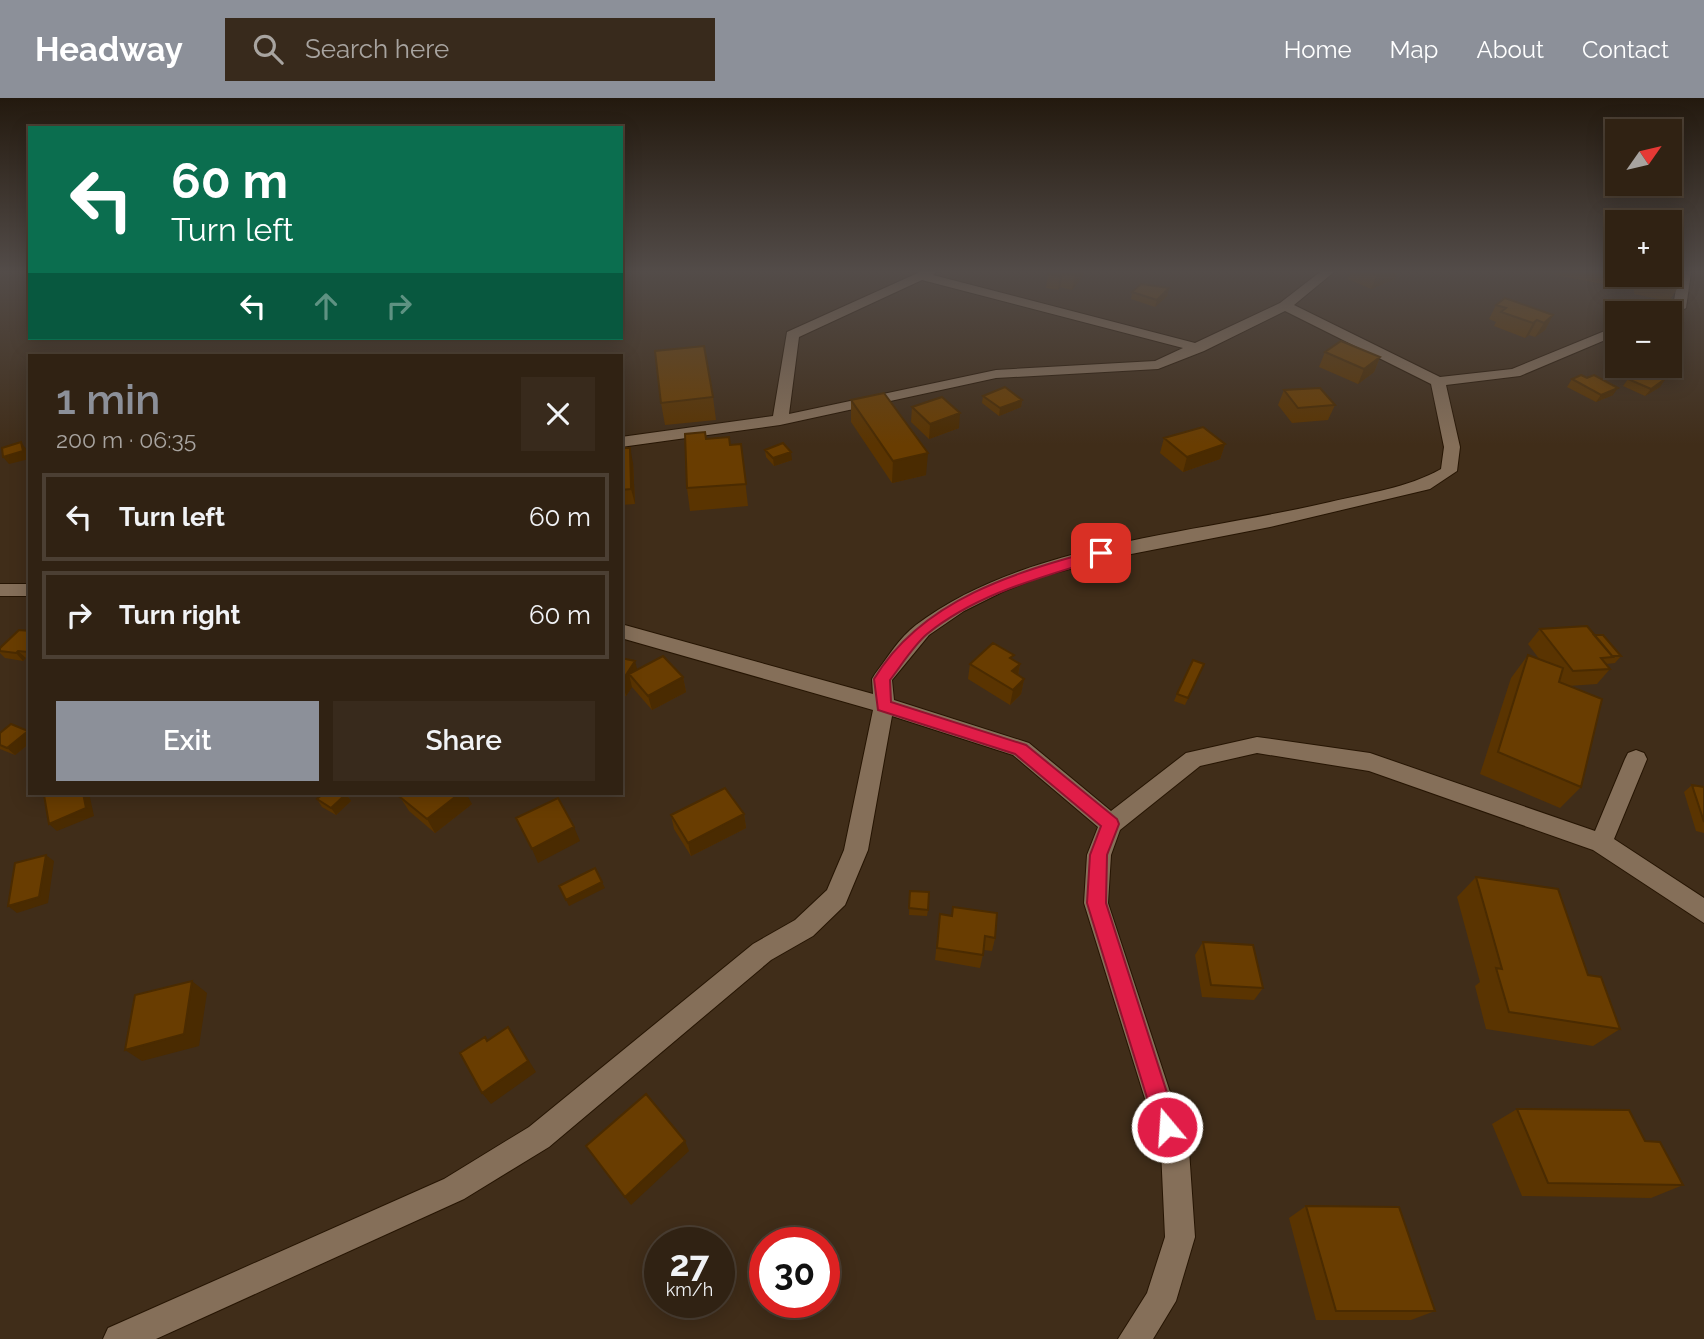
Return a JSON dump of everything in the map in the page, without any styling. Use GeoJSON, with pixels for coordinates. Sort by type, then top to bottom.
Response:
{"type":"FeatureCollection","features":[{"type":"Feature","properties":{"kind":"street"},"geometry":{"type":"LineString","coordinates":[[780,420],[792,335],[803,330]]}},
{"type":"Feature","properties":{"kind":"street"},"geometry":{"type":"LineString","coordinates":[[1132,330],[1199,348]]}},
{"type":"Feature","properties":{"kind":"street"},"geometry":{"type":"LineString","coordinates":[[623,442],[780,420],[996,374],[1158,365],[1236,330]]}},
{"type":"Feature","properties":{"kind":"street"},"geometry":{"type":"LineString","coordinates":[[1334,330],[1438,382],[1515,373],[1605,335]]}},
{"type":"Feature","properties":{"kind":"street"},"geometry":{"type":"LineString","coordinates":[[119,1339],[454,1189],[540,1137],[762,952],[804,928],[836,897],[856,850],[884,705],[882,679],[920,632],[953,609],[991,589],[1101,553],[1250,526],[1424,485],[1440,478],[1449,471],[1452,447],[1438,382]]}},
{"type":"Feature","properties":{"kind":"street"},"geometry":{"type":"LineString","coordinates":[[0,590],[28,590]]}},
{"type":"Feature","properties":{"kind":"street"},"geometry":{"type":"LineString","coordinates":[[623,632],[884,705],[1021,750],[1111,824]]}},
{"type":"Feature","properties":{"kind":"street"},"geometry":{"type":"LineString","coordinates":[[1134,1339],[1160,1300],[1180,1237],[1175,1150],[1096,903],[1098,855],[1111,824],[1194,759],[1257,746],[1370,762],[1601,843],[1704,912]]}},
{"type":"Feature","properties":{"kind":"street"},"geometry":{"type":"LineString","coordinates":[[1601,843],[1636,759]]}},
{"type":"Feature","properties":{"kind":"building"},"geometry":{"type":"Polygon","coordinates":[[[1341,341],[1380,357],[1364,369],[1325,352],[1341,341]]]}},
{"type":"Feature","properties":{"kind":"building"},"geometry":{"type":"Polygon","coordinates":[[[704,346],[713,397],[661,403],[655,351],[704,346]]]}},
{"type":"Feature","properties":{"kind":"building"},"geometry":{"type":"Polygon","coordinates":[[[1581,375],[1587,378],[1594,375],[1618,388],[1601,395],[1572,379],[1581,375]]]}},
{"type":"Feature","properties":{"kind":"building"},"geometry":{"type":"Polygon","coordinates":[[[1663,378],[1665,379],[1651,389],[1628,379],[1663,378]]]}},
{"type":"Feature","properties":{"kind":"building"},"geometry":{"type":"Polygon","coordinates":[[[1005,387],[1022,400],[1000,408],[983,396],[1005,387]]]}},
{"type":"Feature","properties":{"kind":"building"},"geometry":{"type":"Polygon","coordinates":[[[1320,388],[1335,405],[1298,408],[1284,390],[1320,388]]]}},
{"type":"Feature","properties":{"kind":"building"},"geometry":{"type":"Polygon","coordinates":[[[884,393],[928,453],[893,461],[851,400],[884,393]]]}},
{"type":"Feature","properties":{"kind":"building"},"geometry":{"type":"Polygon","coordinates":[[[942,397],[960,413],[930,424],[912,407],[942,397]]]}},
{"type":"Feature","properties":{"kind":"building"},"geometry":{"type":"Polygon","coordinates":[[[1203,427],[1225,444],[1187,457],[1164,438],[1203,427]]]}},
{"type":"Feature","properties":{"kind":"building"},"geometry":{"type":"Polygon","coordinates":[[[705,432],[706,439],[729,437],[730,445],[741,444],[746,484],[687,488],[685,434],[705,432]]]}},
{"type":"Feature","properties":{"kind":"building"},"geometry":{"type":"Polygon","coordinates":[[[21,442],[23,451],[3,457],[2,448],[21,442]]]}},
{"type":"Feature","properties":{"kind":"building"},"geometry":{"type":"Polygon","coordinates":[[[783,443],[791,452],[773,458],[765,450],[783,443]]]}},
{"type":"Feature","properties":{"kind":"building"},"geometry":{"type":"Polygon","coordinates":[[[623,448],[630,448],[631,489],[623,490],[623,448]]]}},
{"type":"Feature","properties":{"kind":"building"},"geometry":{"type":"Polygon","coordinates":[[[1587,626],[1613,657],[1601,658],[1610,669],[1573,671],[1540,629],[1587,626]]]}},
{"type":"Feature","properties":{"kind":"building"},"geometry":{"type":"Polygon","coordinates":[[[19,630],[28,631],[28,652],[0,651],[19,630]]]}},
{"type":"Feature","properties":{"kind":"building"},"geometry":{"type":"Polygon","coordinates":[[[1594,635],[1603,635],[1621,656],[1612,656],[1594,635]]]}},
{"type":"Feature","properties":{"kind":"building"},"geometry":{"type":"Polygon","coordinates":[[[993,643],[1014,655],[1010,658],[1020,664],[1012,671],[1024,679],[1013,690],[970,664],[993,643]]]}},
{"type":"Feature","properties":{"kind":"building"},"geometry":{"type":"Polygon","coordinates":[[[1528,655],[1563,668],[1559,682],[1602,699],[1581,787],[1498,752],[1528,655]]]}},
{"type":"Feature","properties":{"kind":"building"},"geometry":{"type":"Polygon","coordinates":[[[663,656],[683,677],[648,696],[629,674],[663,656]]]}},
{"type":"Feature","properties":{"kind":"building"},"geometry":{"type":"Polygon","coordinates":[[[623,658],[635,661],[623,679],[623,658]]]}},
{"type":"Feature","properties":{"kind":"building"},"geometry":{"type":"Polygon","coordinates":[[[1193,660],[1204,664],[1188,698],[1177,694],[1193,660]]]}},
{"type":"Feature","properties":{"kind":"building"},"geometry":{"type":"Polygon","coordinates":[[[11,724],[28,731],[7,748],[0,745],[0,733],[11,724]]]}},
{"type":"Feature","properties":{"kind":"building"},"geometry":{"type":"Polygon","coordinates":[[[1692,785],[1704,787],[1704,822],[1692,785]]]}},
{"type":"Feature","properties":{"kind":"building"},"geometry":{"type":"Polygon","coordinates":[[[725,788],[744,814],[688,843],[671,815],[725,788]]]}},
{"type":"Feature","properties":{"kind":"building"},"geometry":{"type":"Polygon","coordinates":[[[44,795],[83,795],[86,808],[49,824],[44,795]]]}},
{"type":"Feature","properties":{"kind":"building"},"geometry":{"type":"Polygon","coordinates":[[[322,795],[345,795],[331,808],[317,799],[322,795]]]}},
{"type":"Feature","properties":{"kind":"building"},"geometry":{"type":"Polygon","coordinates":[[[402,795],[457,795],[427,819],[400,797],[402,795]]]}},
{"type":"Feature","properties":{"kind":"building"},"geometry":{"type":"Polygon","coordinates":[[[558,798],[574,827],[532,849],[516,818],[558,798]]]}},
{"type":"Feature","properties":{"kind":"building"},"geometry":{"type":"Polygon","coordinates":[[[46,855],[39,897],[8,906],[15,863],[46,855]]]}},
{"type":"Feature","properties":{"kind":"building"},"geometry":{"type":"Polygon","coordinates":[[[595,868],[602,882],[566,900],[559,886],[595,868]]]}},
{"type":"Feature","properties":{"kind":"building"},"geometry":{"type":"Polygon","coordinates":[[[1476,877],[1558,889],[1588,975],[1601,977],[1620,1029],[1509,1012],[1496,968],[1502,969],[1476,877]]]}},
{"type":"Feature","properties":{"kind":"building"},"geometry":{"type":"Polygon","coordinates":[[[910,891],[929,892],[928,910],[909,908],[910,891]]]}},
{"type":"Feature","properties":{"kind":"building"},"geometry":{"type":"Polygon","coordinates":[[[953,907],[997,913],[995,938],[985,936],[983,955],[937,948],[940,914],[952,916],[953,907]]]}},
{"type":"Feature","properties":{"kind":"building"},"geometry":{"type":"Polygon","coordinates":[[[1203,942],[1253,945],[1263,988],[1211,985],[1203,942]]]}},
{"type":"Feature","properties":{"kind":"building"},"geometry":{"type":"Polygon","coordinates":[[[192,981],[184,1034],[125,1050],[135,995],[192,981]]]}},
{"type":"Feature","properties":{"kind":"building"},"geometry":{"type":"Polygon","coordinates":[[[508,1027],[528,1061],[482,1093],[460,1053],[485,1037],[487,1041],[508,1027]]]}},
{"type":"Feature","properties":{"kind":"building"},"geometry":{"type":"Polygon","coordinates":[[[646,1094],[685,1141],[625,1197],[586,1146],[646,1094]]]}},
{"type":"Feature","properties":{"kind":"building"},"geometry":{"type":"Polygon","coordinates":[[[1517,1109],[1629,1110],[1645,1141],[1660,1142],[1683,1185],[1548,1183],[1517,1109]]]}},
{"type":"Feature","properties":{"kind":"building"},"geometry":{"type":"Polygon","coordinates":[[[1306,1206],[1399,1207],[1435,1311],[1336,1311],[1306,1206]]]}},
{"type":"Feature","properties":{"kind":"route"},"geometry":{"type":"LineString","coordinates":[[1101,553],[991,589],[953,609],[920,632],[882,679],[884,705],[1021,750],[1111,824],[1098,855],[1096,903],[1167,1127]]}}]}
